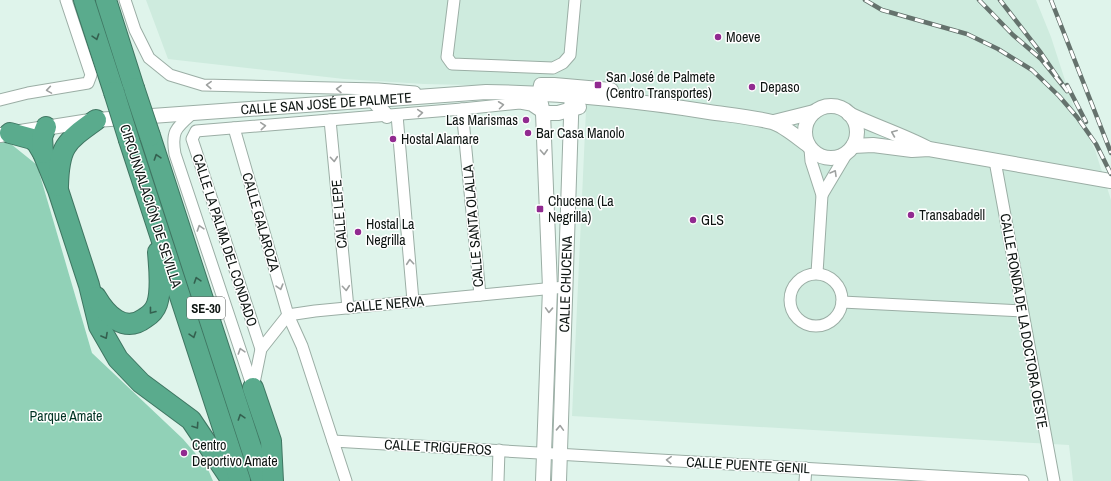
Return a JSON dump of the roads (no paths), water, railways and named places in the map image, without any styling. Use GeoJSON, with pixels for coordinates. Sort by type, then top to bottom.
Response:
{"type":"FeatureCollection","features":[{"type":"Feature","properties":{"kind":"highway","name":"CIRCUNVALACIÓN DE SEVILLA"},"geometry":{"type":"LineString","coordinates":[[84,0],[241,481]]}},
{"type":"Feature","properties":{"kind":"highway","name":"CIRCUNVALACIÓN DE SEVILLA"},"geometry":{"type":"LineString","coordinates":[[106,0],[262,481]]}},
{"type":"Feature","properties":{"kind":"highway"},"geometry":{"type":"LineString","coordinates":[[65,147],[75,135],[96,120]]}},
{"type":"Feature","properties":{"kind":"highway"},"geometry":{"type":"LineString","coordinates":[[43,153],[42,137],[51,126],[62,132],[65,138],[65,147],[59,165],[58,190]]}},
{"type":"Feature","properties":{"kind":"highway"},"geometry":{"type":"LineString","coordinates":[[5,134],[32,139],[37,143],[43,153],[58,190],[89,285],[99,326],[118,359],[141,383],[192,420],[232,481]]}},
{"type":"Feature","properties":{"kind":"highway"},"geometry":{"type":"LineString","coordinates":[[89,285],[101,305],[111,317],[120,322],[130,324],[140,322],[150,315],[157,305],[160,276],[155,218]]}},
{"type":"Feature","properties":{"kind":"highway"},"geometry":{"type":"LineString","coordinates":[[253,388],[271,441],[274,481]]}},
{"type":"Feature","properties":{"kind":"street"},"geometry":{"type":"LineString","coordinates":[[0,100],[28,93],[88,83],[91,75],[66,0]]}},
{"type":"Feature","properties":{"kind":"street"},"geometry":{"type":"LineString","coordinates":[[125,0],[135,30],[149,58],[170,75],[203,85],[378,89],[448,94]]}},
{"type":"Feature","properties":{"kind":"street"},"geometry":{"type":"LineString","coordinates":[[454,0],[447,57],[452,64],[553,68],[563,63],[570,55],[575,0]]}},
{"type":"Feature","properties":{"kind":"street","name":"CALLE SAN JOSÉ DE PALMETE"},"geometry":{"type":"LineString","coordinates":[[5,134],[96,120],[448,94],[486,92],[572,97]]}},
{"type":"Feature","properties":{"kind":"street"},"geometry":{"type":"LineString","coordinates":[[543,113],[558,113],[572,97],[628,92],[658,103]]}},
{"type":"Feature","properties":{"kind":"street","name":"CALLE CHUCENA"},"geometry":{"type":"LineString","coordinates":[[539,94],[543,113],[550,288],[543,481]]}},
{"type":"Feature","properties":{"kind":"street"},"geometry":{"type":"LineString","coordinates":[[572,97],[658,103],[774,122],[814,112]]}},
{"type":"Feature","properties":{"kind":"street","name":"CALLE CHUCENA"},"geometry":{"type":"LineString","coordinates":[[559,481],[572,97]]}},
{"type":"Feature","properties":{"kind":"street"},"geometry":{"type":"LineString","coordinates":[[373,100],[392,115],[414,301]]}},
{"type":"Feature","properties":{"kind":"street","name":"CALLE SAN JOSÉ DE PALMETE"},"geometry":{"type":"LineString","coordinates":[[196,131],[520,103],[531,105],[543,113]]}},
{"type":"Feature","properties":{"kind":"street"},"geometry":{"type":"LineString","coordinates":[[818,273],[822,195],[811,162],[809,147],[805,135],[805,126],[808,118],[820,108],[833,106],[842,108],[849,114],[914,141],[929,149]]}},
{"type":"Feature","properties":{"kind":"street","name":"CALLE SANTA OLALLA"},"geometry":{"type":"LineString","coordinates":[[462,109],[480,295]]}},
{"type":"Feature","properties":{"kind":"street"},"geometry":{"type":"LineString","coordinates":[[192,113],[176,129],[173,141],[175,154],[253,388]]}},
{"type":"Feature","properties":{"kind":"street"},"geometry":{"type":"LineString","coordinates":[[822,195],[850,150],[856,137],[856,128],[849,114]]}},
{"type":"Feature","properties":{"kind":"street","name":"CALLE LEPE"},"geometry":{"type":"LineString","coordinates":[[330,120],[348,308]]}},
{"type":"Feature","properties":{"kind":"street"},"geometry":{"type":"LineString","coordinates":[[774,122],[809,147],[818,156],[827,158],[837,158],[850,150],[873,145],[912,150],[929,149],[1111,181]]}},
{"type":"Feature","properties":{"kind":"street","name":"CALLE GALAROZA"},"geometry":{"type":"LineString","coordinates":[[234,128],[288,315],[302,346],[346,481]]}},
{"type":"Feature","properties":{"kind":"street","name":"CALLE LA PALMA DEL CONDADO"},"geometry":{"type":"LineString","coordinates":[[196,131],[192,139],[261,348]]}},
{"type":"Feature","properties":{"kind":"street","name":"CALLE RONDA DE LA DOCTORA OESTE"},"geometry":{"type":"LineString","coordinates":[[995,161],[1054,481]]}},
{"type":"Feature","properties":{"kind":"street"},"geometry":{"type":"LineString","coordinates":[[818,273],[833,279],[842,294],[842,302],[840,311],[835,318],[828,323],[819,326],[810,325],[803,323],[793,312],[790,305],[791,290],[802,277],[809,274],[818,273]]}},
{"type":"Feature","properties":{"kind":"street","name":"CALLE NERVA"},"geometry":{"type":"LineString","coordinates":[[288,315],[315,310],[565,287]]}},
{"type":"Feature","properties":{"kind":"street"},"geometry":{"type":"LineString","coordinates":[[842,302],[1022,311]]}},
{"type":"Feature","properties":{"kind":"street"},"geometry":{"type":"LineString","coordinates":[[253,388],[261,348],[288,315]]}},
{"type":"Feature","properties":{"kind":"street"},"geometry":{"type":"LineString","coordinates":[[271,441],[284,481]]}},
{"type":"Feature","properties":{"kind":"street","name":"CALLE TRIGUEROS"},"geometry":{"type":"LineString","coordinates":[[333,441],[544,453]]}},
{"type":"Feature","properties":{"kind":"street"},"geometry":{"type":"LineString","coordinates":[[498,481],[500,450]]}},
{"type":"Feature","properties":{"kind":"street","name":"CALLE PUENTE GENIL"},"geometry":{"type":"LineString","coordinates":[[544,453],[1023,481]]}},
{"type":"Feature","properties":{"kind":"street"},"geometry":{"type":"LineString","coordinates":[[805,481],[806,468]]}},
{"type":"Feature","properties":{"kind":"railway"},"geometry":{"type":"LineString","coordinates":[[865,0],[882,10],[967,34],[998,49],[1032,70],[1059,96],[1077,117],[1096,144],[1111,174]]}},
{"type":"Feature","properties":{"kind":"railway"},"geometry":{"type":"LineString","coordinates":[[979,0],[1013,35],[1041,59],[1067,91],[1041,53],[1000,0]]}},
{"type":"Feature","properties":{"kind":"railway"},"geometry":{"type":"LineString","coordinates":[[1051,0],[1111,153]]}},
{"type":"Feature","properties":{"kind":"railway"},"geometry":{"type":"LineString","coordinates":[[1067,85],[1086,122]]}},
{"type":"Feature","properties":{"kind":"place","name":"Moeve"},"geometry":{"type":"Point","coordinates":[718,37]}},
{"type":"Feature","properties":{"kind":"place","name":"San José de Palmete (Centro Transportes)"},"geometry":{"type":"Point","coordinates":[598,85]}},
{"type":"Feature","properties":{"kind":"place","name":"Depaso"},"geometry":{"type":"Point","coordinates":[752,87]}},
{"type":"Feature","properties":{"kind":"place","name":"Las Marismas"},"geometry":{"type":"Point","coordinates":[526,120]}},
{"type":"Feature","properties":{"kind":"place","name":"Bar Casa Manolo"},"geometry":{"type":"Point","coordinates":[528,133]}},
{"type":"Feature","properties":{"kind":"place","name":"Hostal Alamare"},"geometry":{"type":"Point","coordinates":[393,139]}},
{"type":"Feature","properties":{"kind":"place","name":"Chucena (La Negrilla)"},"geometry":{"type":"Point","coordinates":[540,209]}},
{"type":"Feature","properties":{"kind":"place","name":"Transabadell"},"geometry":{"type":"Point","coordinates":[911,215]}},
{"type":"Feature","properties":{"kind":"place","name":"GLS"},"geometry":{"type":"Point","coordinates":[693,220]}},
{"type":"Feature","properties":{"kind":"place","name":"Hostal La Negrilla"},"geometry":{"type":"Point","coordinates":[358,232]}},
{"type":"Feature","properties":{"kind":"place","name":"Centro Deportivo Amate"},"geometry":{"type":"Point","coordinates":[184,453]}},
{"type":"Feature","properties":{"kind":"park label","name":"Parque Amate"},"geometry":{"type":"Point","coordinates":[66,416]}}]}
